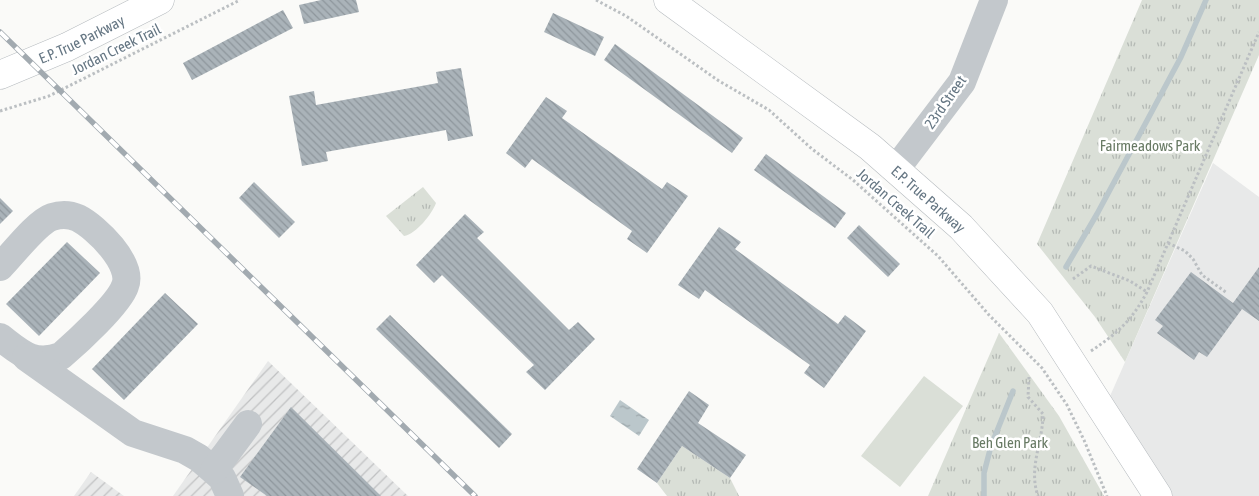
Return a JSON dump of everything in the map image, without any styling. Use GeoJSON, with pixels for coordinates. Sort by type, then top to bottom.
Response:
{"type":"FeatureCollection","features":[{"type":"Feature","properties":{"kind":"main road","name":"E.P. True Parkway"},"geometry":{"type":"LineString","coordinates":[[0,75],[67,47],[160,0]]}},
{"type":"Feature","properties":{"kind":"main road","name":"E.P. True Parkway"},"geometry":{"type":"LineString","coordinates":[[677,3],[870,147],[961,227],[1040,313],[1158,496]]}},
{"type":"Feature","properties":{"kind":"main road","name":"E.P. True Parkway"},"geometry":{"type":"LineString","coordinates":[[1130,455],[1144,496]]}},
{"type":"Feature","properties":{"kind":"street","name":"23rd Street"},"geometry":{"type":"LineString","coordinates":[[896,169],[962,82],[994,0]]}},
{"type":"Feature","properties":{"kind":"street"},"geometry":{"type":"LineString","coordinates":[[0,267],[50,217],[65,214],[78,218],[91,227],[117,254],[125,266],[127,276],[125,287],[116,300],[61,356],[50,360],[38,360],[23,354]]}},
{"type":"Feature","properties":{"kind":"street"},"geometry":{"type":"LineString","coordinates":[[0,338],[133,433],[185,450],[214,470],[222,478],[230,496]]}},
{"type":"Feature","properties":{"kind":"street"},"geometry":{"type":"LineString","coordinates":[[214,470],[248,424]]}},
{"type":"Feature","properties":{"kind":"path","name":"Jordan Creek Trail"},"geometry":{"type":"LineString","coordinates":[[0,111],[49,96],[240,0]]}},
{"type":"Feature","properties":{"kind":"path","name":"Jordan Creek Trail"},"geometry":{"type":"LineString","coordinates":[[596,0],[633,21],[719,81],[769,110],[812,149],[853,180],[938,256],[989,315],[1042,368],[1067,406],[1107,496]]}},
{"type":"Feature","properties":{"kind":"path"},"geometry":{"type":"LineString","coordinates":[[1072,363],[1121,330],[1131,320],[1147,292],[1259,32]]}},
{"type":"Feature","properties":{"kind":"path"},"geometry":{"type":"LineString","coordinates":[[1168,243],[1185,251],[1193,259],[1202,275],[1227,293]]}},
{"type":"Feature","properties":{"kind":"path"},"geometry":{"type":"LineString","coordinates":[[1073,279],[1090,266],[1130,281],[1147,292]]}},
{"type":"Feature","properties":{"kind":"path"},"geometry":{"type":"LineString","coordinates":[[1029,376],[1028,397],[1043,414],[1034,470],[1034,482],[1038,496]]}},
{"type":"Feature","properties":{"kind":"shaded area"},"geometry":{"type":"Polygon","coordinates":[[[1213,163],[1259,197],[1259,496],[1155,496],[1103,412],[1213,163]]]}},
{"type":"Feature","properties":{"kind":"shaded area"},"geometry":{"type":"Polygon","coordinates":[[[268,361],[408,496],[173,496],[268,361]]]}},
{"type":"Feature","properties":{"kind":"shaded area"},"geometry":{"type":"Polygon","coordinates":[[[91,472],[124,496],[74,496],[91,472]]]}},
{"type":"Feature","properties":{"kind":"green space","name":"Fairmeadows Park"},"geometry":{"type":"Polygon","coordinates":[[[1142,0],[1259,0],[1259,55],[1125,362],[1095,317],[1037,244],[1142,0]]]}},
{"type":"Feature","properties":{"kind":"green space"},"geometry":{"type":"Polygon","coordinates":[[[423,187],[436,203],[423,223],[414,232],[404,236],[386,216],[423,187]]]}},
{"type":"Feature","properties":{"kind":"green space","name":"Beh Glen Park"},"geometry":{"type":"Polygon","coordinates":[[[999,333],[1059,416],[1104,496],[928,496],[999,333]]]}},
{"type":"Feature","properties":{"kind":"green space"},"geometry":{"type":"Polygon","coordinates":[[[924,376],[963,406],[900,487],[861,456],[924,376]]]}},
{"type":"Feature","properties":{"kind":"green space"},"geometry":{"type":"Polygon","coordinates":[[[682,446],[730,478],[739,496],[667,496],[657,483],[682,446]]]}},
{"type":"Feature","properties":{"kind":"water"},"geometry":{"type":"Polygon","coordinates":[[[620,400],[649,420],[639,436],[610,416],[620,400]]]}},
{"type":"Feature","properties":{"kind":"building"},"geometry":{"type":"Polygon","coordinates":[[[321,0],[356,0],[359,12],[304,24],[299,5],[321,0]]]}},
{"type":"Feature","properties":{"kind":"building"},"geometry":{"type":"Polygon","coordinates":[[[283,10],[293,28],[192,80],[183,63],[283,10]]]}},
{"type":"Feature","properties":{"kind":"building"},"geometry":{"type":"Polygon","coordinates":[[[553,13],[604,37],[595,56],[544,32],[553,13]]]}},
{"type":"Feature","properties":{"kind":"building"},"geometry":{"type":"Polygon","coordinates":[[[615,44],[743,138],[732,153],[604,60],[615,44]]]}},
{"type":"Feature","properties":{"kind":"building"},"geometry":{"type":"Polygon","coordinates":[[[461,68],[473,136],[448,141],[446,130],[326,152],[328,161],[302,166],[289,96],[314,91],[316,105],[438,83],[436,72],[461,68]]]}},
{"type":"Feature","properties":{"kind":"building"},"geometry":{"type":"Polygon","coordinates":[[[546,97],[567,111],[562,118],[662,189],[667,182],[688,196],[647,253],[627,239],[632,231],[532,159],[525,168],[506,153],[546,97]]]}},
{"type":"Feature","properties":{"kind":"building"},"geometry":{"type":"Polygon","coordinates":[[[766,154],[846,213],[835,228],[754,170],[766,154]]]}},
{"type":"Feature","properties":{"kind":"building"},"geometry":{"type":"Polygon","coordinates":[[[254,182],[295,222],[279,238],[239,198],[254,182]]]}},
{"type":"Feature","properties":{"kind":"building"},"geometry":{"type":"Polygon","coordinates":[[[0,198],[13,211],[0,224],[0,198]]]}},
{"type":"Feature","properties":{"kind":"building"},"geometry":{"type":"Polygon","coordinates":[[[465,214],[484,232],[477,238],[569,330],[578,322],[595,339],[545,390],[526,372],[534,365],[442,275],[434,283],[416,265],[465,214]]]}},
{"type":"Feature","properties":{"kind":"building"},"geometry":{"type":"Polygon","coordinates":[[[859,225],[900,264],[888,277],[847,238],[859,225]]]}},
{"type":"Feature","properties":{"kind":"building"},"geometry":{"type":"Polygon","coordinates":[[[719,227],[741,242],[735,249],[838,324],[845,315],[866,331],[824,388],[804,373],[810,365],[705,290],[699,299],[678,285],[719,227]]]}},
{"type":"Feature","properties":{"kind":"building"},"geometry":{"type":"Polygon","coordinates":[[[67,242],[100,273],[39,336],[6,304],[67,242]]]}},
{"type":"Feature","properties":{"kind":"building"},"geometry":{"type":"Polygon","coordinates":[[[1259,267],[1259,321],[1242,309],[1207,357],[1199,352],[1194,360],[1157,333],[1163,326],[1155,320],[1191,272],[1233,303],[1259,267]]]}},
{"type":"Feature","properties":{"kind":"building"},"geometry":{"type":"Polygon","coordinates":[[[165,293],[198,324],[124,400],[92,369],[165,293]]]}},
{"type":"Feature","properties":{"kind":"building"},"geometry":{"type":"Polygon","coordinates":[[[390,315],[512,434],[499,448],[376,329],[390,315]]]}},
{"type":"Feature","properties":{"kind":"building"},"geometry":{"type":"Polygon","coordinates":[[[689,391],[709,405],[698,423],[746,455],[730,478],[682,446],[657,483],[637,469],[689,391]]]}},
{"type":"Feature","properties":{"kind":"building"},"geometry":{"type":"Polygon","coordinates":[[[291,407],[381,496],[267,496],[240,477],[291,407]]]}},
{"type":"Feature","properties":{"kind":"waterway"},"geometry":{"type":"LineString","coordinates":[[1066,267],[1097,214],[1181,57],[1206,0]]}},
{"type":"Feature","properties":{"kind":"waterway"},"geometry":{"type":"LineString","coordinates":[[984,496],[984,473],[991,446],[1013,391]]}},
{"type":"Feature","properties":{"kind":"railway"},"geometry":{"type":"LineString","coordinates":[[0,32],[475,496]]}}]}
